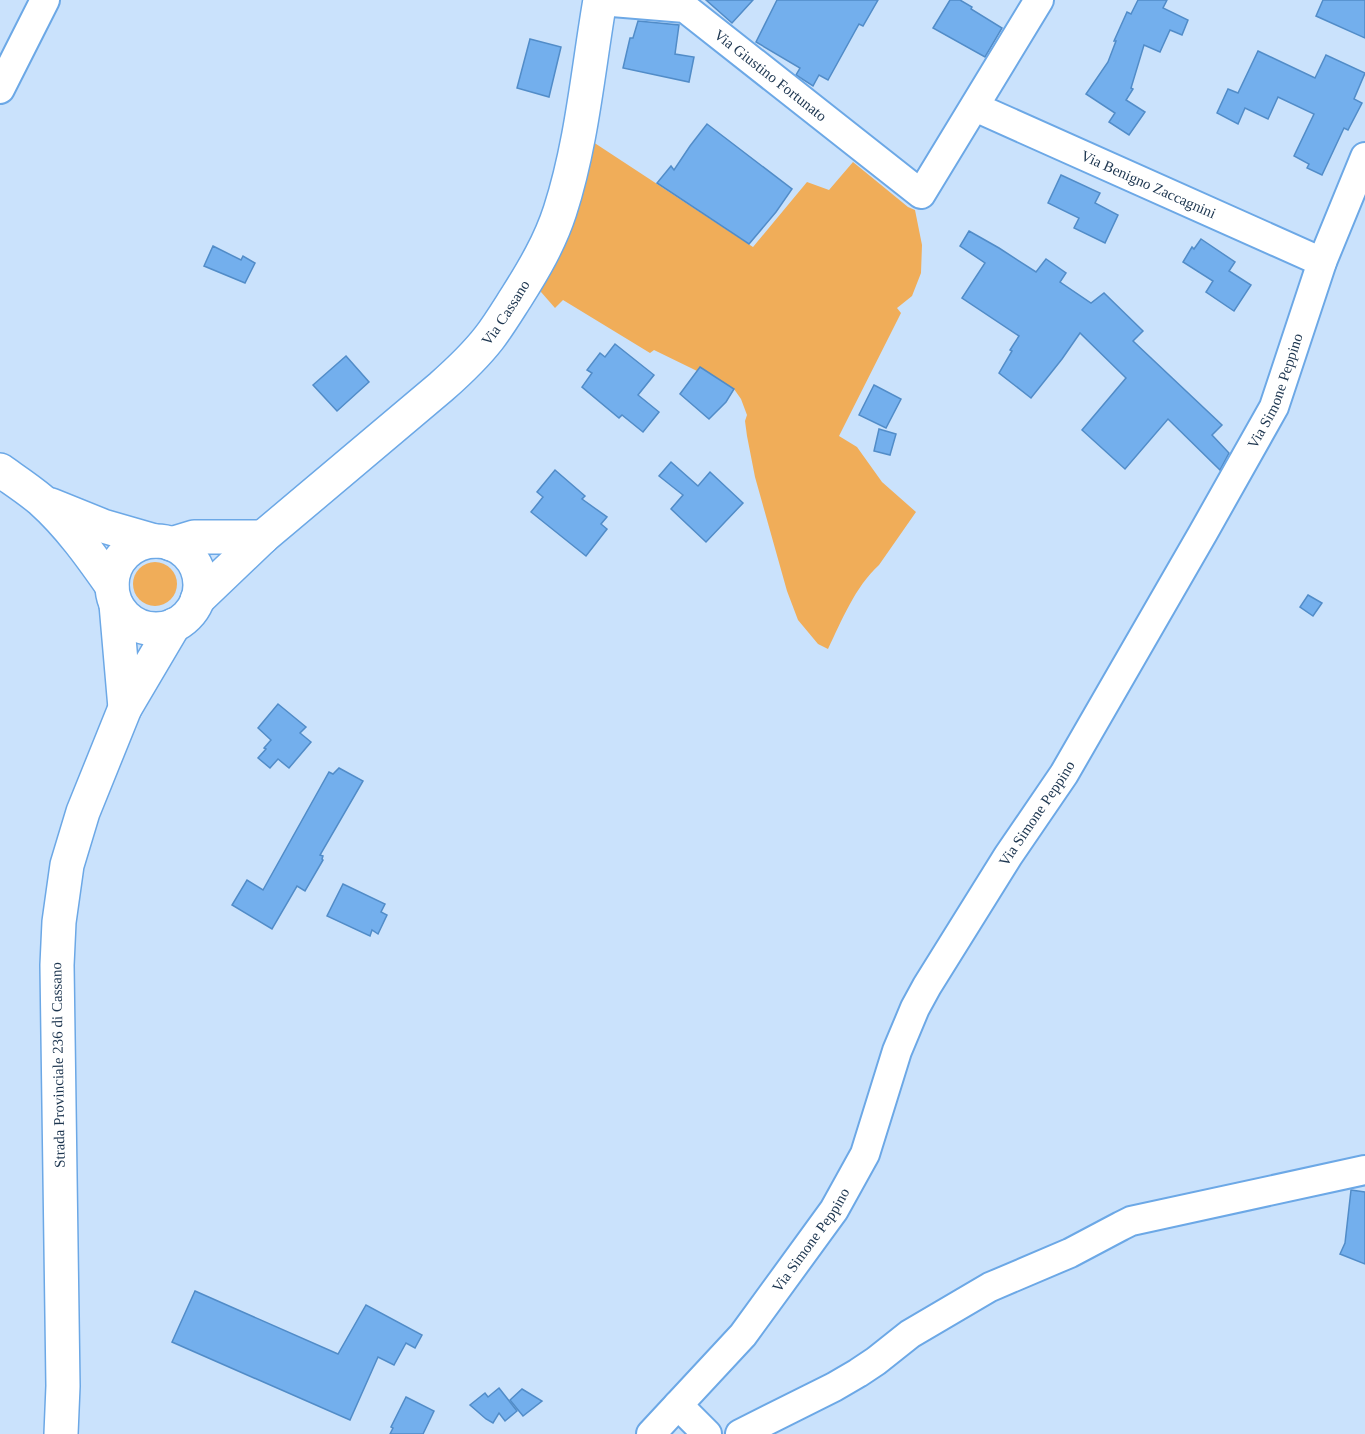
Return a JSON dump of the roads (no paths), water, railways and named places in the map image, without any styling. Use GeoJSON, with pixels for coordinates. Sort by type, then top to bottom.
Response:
{"type":"FeatureCollection","features":[{"type":"Feature","properties":{"kind":"main road","name":"Via Cassano"},"geometry":{"type":"LineString","coordinates":[[197,600],[263,537],[441,387],[475,354],[505,316],[537,264],[559,212],[573,164],[600,1]]}},
{"type":"Feature","properties":{"kind":"main road"},"geometry":{"type":"LineString","coordinates":[[0,470],[41,501],[74,535],[92,558],[124,615],[148,628],[161,628],[174,625],[192,610],[200,587],[198,573],[183,550],[163,542],[103,526],[41,501]]}},
{"type":"Feature","properties":{"kind":"main road"},"geometry":{"type":"LineString","coordinates":[[125,708],[114,595],[114,572],[120,560],[129,550],[141,543],[194,537],[263,537]]}},
{"type":"Feature","properties":{"kind":"main road","name":"Strada Provinciale 236 di Cassano"},"geometry":{"type":"LineString","coordinates":[[61,1434],[63,1386],[57,937],[61,898],[76,832],[125,708],[174,625]]}},
{"type":"Feature","properties":{"kind":"street"},"geometry":{"type":"LineString","coordinates":[[0,89],[45,0]]}},
{"type":"Feature","properties":{"kind":"street"},"geometry":{"type":"LineString","coordinates":[[975,107],[1039,0]]}},
{"type":"Feature","properties":{"kind":"street","name":"Via Giustino Fortunato"},"geometry":{"type":"LineString","coordinates":[[600,1],[685,8],[921,194],[975,107]]}},
{"type":"Feature","properties":{"kind":"street","name":"Via Benigno Zaccagnini"},"geometry":{"type":"LineString","coordinates":[[975,107],[1322,262]]}},
{"type":"Feature","properties":{"kind":"street","name":"Via Simone Peppino"},"geometry":{"type":"LineString","coordinates":[[651,1434],[743,1335],[834,1210],[864,1154],[897,1051],[927,986],[1008,856],[1064,774],[1180,575],[1274,407],[1322,262],[1365,157]]}},
{"type":"Feature","properties":{"kind":"street"},"geometry":{"type":"LineString","coordinates":[[740,1434],[858,1373],[910,1334],[990,1287],[1070,1253],[1131,1221],[1365,1170]]}},
{"type":"Feature","properties":{"kind":"street"},"geometry":{"type":"LineString","coordinates":[[678,1405],[707,1434]]}}]}
